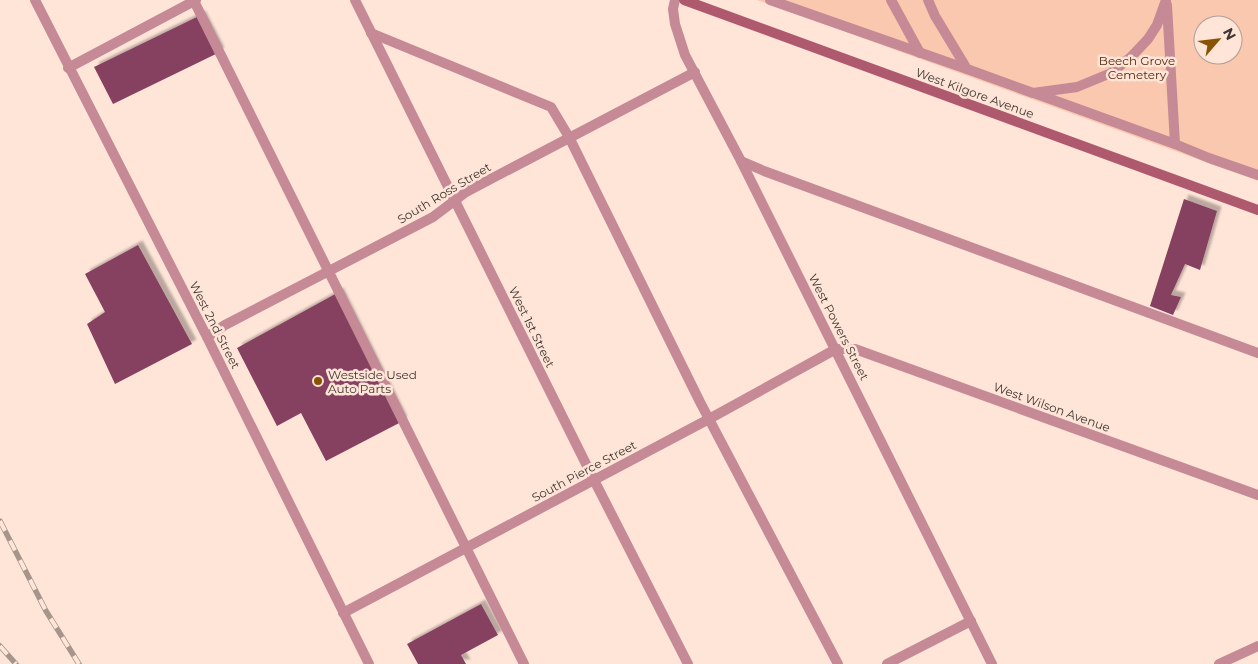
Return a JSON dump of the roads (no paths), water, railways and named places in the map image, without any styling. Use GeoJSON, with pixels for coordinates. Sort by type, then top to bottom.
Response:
{"type":"FeatureCollection","features":[{"type":"Feature","properties":{"kind":"main road","name":"West Kilgore Avenue"},"geometry":{"type":"LineString","coordinates":[[684,0],[1258,210]]}},
{"type":"Feature","properties":{"kind":"street","name":"West 2nd Street"},"geometry":{"type":"LineString","coordinates":[[35,0],[68,68],[207,337],[369,664]]}},
{"type":"Feature","properties":{"kind":"street"},"geometry":{"type":"LineString","coordinates":[[68,68],[195,0],[524,664]]}},
{"type":"Feature","properties":{"kind":"street","name":"West 1st Street"},"geometry":{"type":"LineString","coordinates":[[355,0],[594,480],[688,664]]}},
{"type":"Feature","properties":{"kind":"street","name":"West Powers Street"},"geometry":{"type":"LineString","coordinates":[[675,0],[673,9],[678,37],[685,55],[836,349],[992,664]]}},
{"type":"Feature","properties":{"kind":"street"},"geometry":{"type":"LineString","coordinates":[[770,0],[967,69],[1258,175]]}},
{"type":"Feature","properties":{"kind":"street"},"geometry":{"type":"LineString","coordinates":[[891,0],[920,54]]}},
{"type":"Feature","properties":{"kind":"street"},"geometry":{"type":"LineString","coordinates":[[928,0],[935,16],[967,69]]}},
{"type":"Feature","properties":{"kind":"street"},"geometry":{"type":"LineString","coordinates":[[1033,93],[1078,87],[1111,73],[1131,57],[1148,39],[1157,25],[1166,1]]}},
{"type":"Feature","properties":{"kind":"street"},"geometry":{"type":"LineString","coordinates":[[1166,1],[1175,144]]}},
{"type":"Feature","properties":{"kind":"street"},"geometry":{"type":"LineString","coordinates":[[371,33],[551,107],[569,137],[709,419],[838,664]]}},
{"type":"Feature","properties":{"kind":"street","name":"South Ross Street"},"geometry":{"type":"LineString","coordinates":[[207,337],[225,325],[432,217],[466,192],[695,72]]}},
{"type":"Feature","properties":{"kind":"street"},"geometry":{"type":"LineString","coordinates":[[741,161],[1258,353]]}},
{"type":"Feature","properties":{"kind":"street","name":"South Pierce Street"},"geometry":{"type":"LineString","coordinates":[[343,613],[709,419],[836,349]]}},
{"type":"Feature","properties":{"kind":"street","name":"West Wilson Avenue"},"geometry":{"type":"LineString","coordinates":[[836,349],[854,349],[1258,495]]}},
{"type":"Feature","properties":{"kind":"street"},"geometry":{"type":"LineString","coordinates":[[887,664],[971,621]]}},
{"type":"Feature","properties":{"kind":"street"},"geometry":{"type":"LineString","coordinates":[[1219,664],[1258,646]]}},
{"type":"Feature","properties":{"kind":"railway"},"geometry":{"type":"LineString","coordinates":[[0,521],[46,611],[79,664]]}},
{"type":"Feature","properties":{"kind":"railway"},"geometry":{"type":"LineString","coordinates":[[0,646],[16,664]]}},
{"type":"Feature","properties":{"kind":"place","name":"Westside Used Auto Parts"},"geometry":{"type":"Point","coordinates":[318,381]}},
{"type":"Feature","properties":{"kind":"park label","name":"Beech Grove Cemetery"},"geometry":{"type":"Point","coordinates":[1137,67]}}]}
